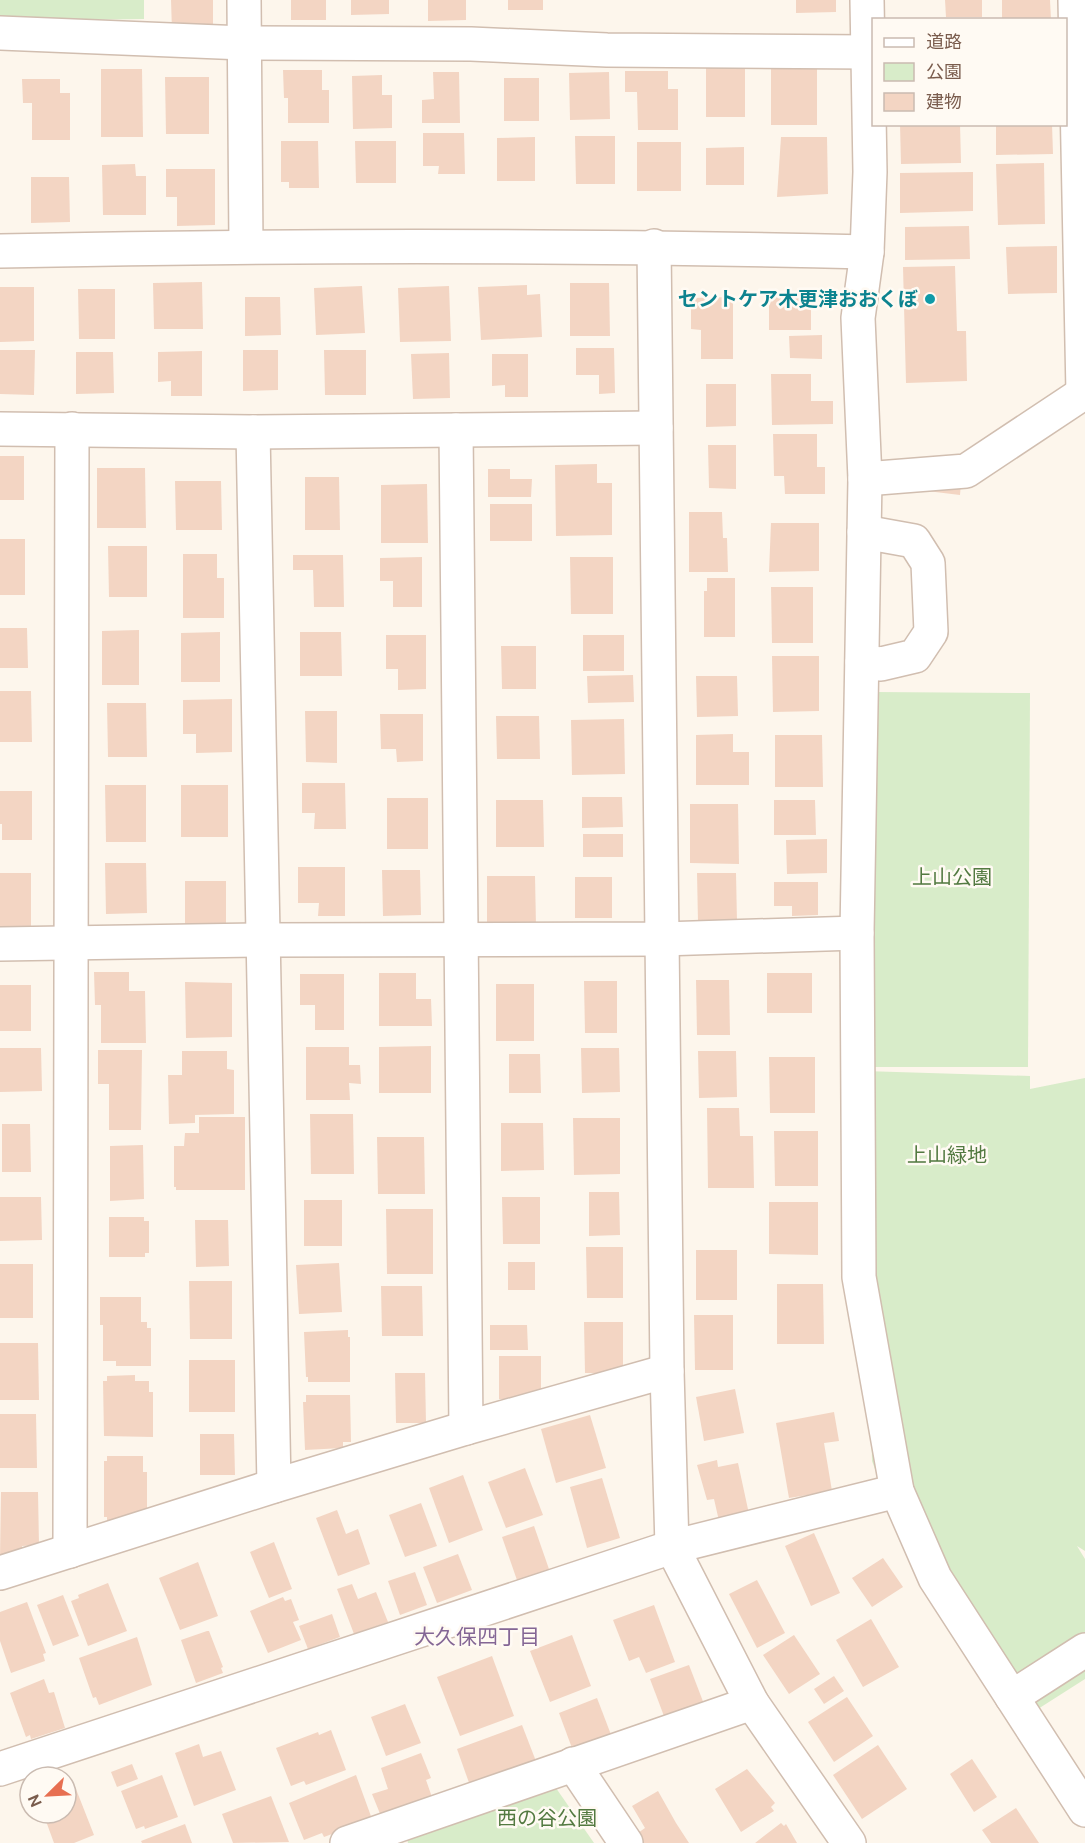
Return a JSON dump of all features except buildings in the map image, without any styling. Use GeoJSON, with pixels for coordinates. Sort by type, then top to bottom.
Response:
{"type":"FeatureCollection","features":[{"type":"Feature","properties":{"kind":"street"},"geometry":{"type":"LineString","coordinates":[[244,0],[246,246]]}},
{"type":"Feature","properties":{"kind":"street"},"geometry":{"type":"LineString","coordinates":[[867,0],[870,172],[867,252],[858,318],[865,479],[858,933],[859,1277],[897,1491],[935,1578],[1085,1810]]}},
{"type":"Feature","properties":{"kind":"street"},"geometry":{"type":"LineString","coordinates":[[865,479],[966,471],[1084,393],[1075,0]]}},
{"type":"Feature","properties":{"kind":"street"},"geometry":{"type":"LineString","coordinates":[[0,33],[244,43],[471,44],[607,50],[868,52]]}},
{"type":"Feature","properties":{"kind":"street"},"geometry":{"type":"LineString","coordinates":[[0,251],[246,246],[654,246],[867,252]]}},
{"type":"Feature","properties":{"kind":"street"},"geometry":{"type":"LineString","coordinates":[[654,246],[667,1371],[672,1547],[752,1703],[849,1843]]}},
{"type":"Feature","properties":{"kind":"street"},"geometry":{"type":"LineString","coordinates":[[0,429],[253,432],[656,428]]}},
{"type":"Feature","properties":{"kind":"street"},"geometry":{"type":"LineString","coordinates":[[70,1551],[72,429]]}},
{"type":"Feature","properties":{"kind":"street"},"geometry":{"type":"LineString","coordinates":[[456,430],[466,1428]]}},
{"type":"Feature","properties":{"kind":"street"},"geometry":{"type":"LineString","coordinates":[[253,432],[274,1486]]}},
{"type":"Feature","properties":{"kind":"street"},"geometry":{"type":"LineString","coordinates":[[862,662],[881,664],[915,657],[931,632],[928,563],[924,556],[914,542],[864,532]]}},
{"type":"Feature","properties":{"kind":"street"},"geometry":{"type":"LineString","coordinates":[[0,944],[263,940],[662,939],[858,933]]}},
{"type":"Feature","properties":{"kind":"street"},"geometry":{"type":"LineString","coordinates":[[0,1573],[274,1486],[667,1371]]}},
{"type":"Feature","properties":{"kind":"street"},"geometry":{"type":"LineString","coordinates":[[0,1769],[672,1547],[897,1491]]}},
{"type":"Feature","properties":{"kind":"street"},"geometry":{"type":"LineString","coordinates":[[1012,1697],[1085,1650]]}},
{"type":"Feature","properties":{"kind":"street"},"geometry":{"type":"LineString","coordinates":[[369,1840],[573,1764],[752,1703]]}},
{"type":"Feature","properties":{"kind":"street"},"geometry":{"type":"LineString","coordinates":[[573,1764],[626,1843]]}},
{"type":"Feature","properties":{"kind":"green space"},"geometry":{"type":"Polygon","coordinates":[[[0,0],[144,0],[144,19],[0,21],[0,0]]]}},
{"type":"Feature","properties":{"kind":"green space","name":"上山公園"},"geometry":{"type":"Polygon","coordinates":[[[875,692],[1030,693],[1028,1067],[873,1067],[875,692]]]}},
{"type":"Feature","properties":{"kind":"green space","name":"上山緑地"},"geometry":{"type":"Polygon","coordinates":[[[864,1071],[1030,1076],[1030,1089],[1085,1078],[1085,1551],[1077,1546],[1085,1559],[1085,1679],[1013,1725],[950,1633],[905,1550],[872,1461],[864,1071]]]}},
{"type":"Feature","properties":{"kind":"green space","name":"西の谷公園"},"geometry":{"type":"Polygon","coordinates":[[[556,1788],[594,1843],[408,1843],[407,1839],[556,1788]]]}},
{"type":"Feature","properties":{"kind":"place","name":"セントケア木更津おおくぼ"},"geometry":{"type":"Point","coordinates":[930,299]}},
{"type":"Feature","properties":{"kind":"district","name":"大久保四丁目"},"geometry":{"type":"Point","coordinates":[477,1637]}}]}
